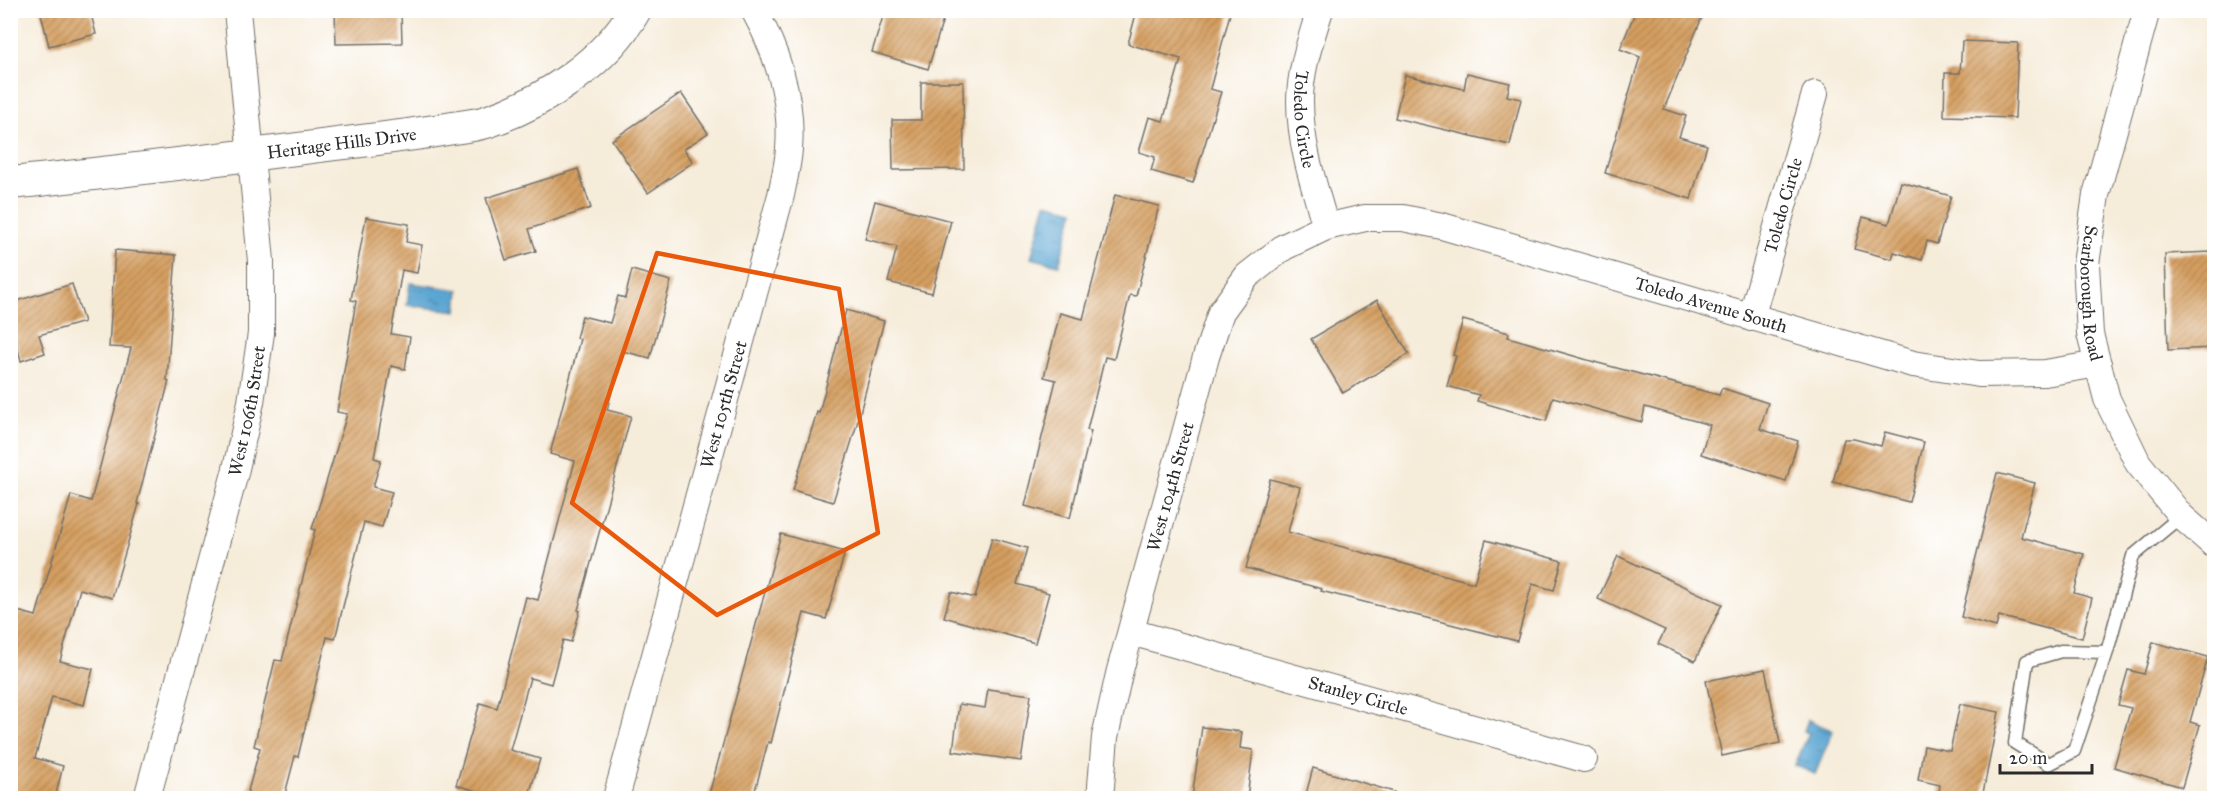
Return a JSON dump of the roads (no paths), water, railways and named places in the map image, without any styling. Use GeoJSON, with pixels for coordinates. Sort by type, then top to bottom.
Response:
{"type":"FeatureCollection","features":[{"type":"Feature","properties":{"kind":"street","name":"West 106th Street"},"geometry":{"type":"LineString","coordinates":[[147,798],[235,473],[251,402],[261,333],[261,261],[237,10]]}},
{"type":"Feature","properties":{"kind":"street","name":"Heritage Hills Drive"},"geometry":{"type":"LineString","coordinates":[[10,183],[113,173],[432,132],[487,122],[540,100],[586,67],[626,27],[635,10]]}},
{"type":"Feature","properties":{"kind":"street","name":"West 105th Street"},"geometry":{"type":"LineString","coordinates":[[616,798],[782,195],[789,148],[788,102],[775,55],[754,10]]}},
{"type":"Feature","properties":{"kind":"street","name":"Toledo Circle"},"geometry":{"type":"LineString","coordinates":[[1320,10],[1306,58],[1300,99],[1303,140],[1326,227]]}},
{"type":"Feature","properties":{"kind":"street","name":"Scarborough Road"},"geometry":{"type":"LineString","coordinates":[[2147,10],[2096,195],[2086,264],[2090,334],[2107,399],[2138,463],[2181,516],[2214,545]]}},
{"type":"Feature","properties":{"kind":"street","name":"Toledo Circle"},"geometry":{"type":"LineString","coordinates":[[1751,318],[1815,94]]}},
{"type":"Feature","properties":{"kind":"street","name":"Toledo Avenue South"},"geometry":{"type":"LineString","coordinates":[[1326,227],[1365,218],[1403,218],[1432,224],[1914,364],[1979,374],[2044,373],[2098,364]]}},
{"type":"Feature","properties":{"kind":"street","name":"West 104th Street"},"geometry":{"type":"LineString","coordinates":[[1100,798],[1105,736],[1119,674],[1206,357],[1221,312],[1247,276],[1284,247],[1326,227]]}},
{"type":"Feature","properties":{"kind":"street","name":"Stanley Circle"},"geometry":{"type":"LineString","coordinates":[[1131,632],[1584,759]]}},
{"type":"Feature","properties":{"kind":"lane"},"geometry":{"type":"LineString","coordinates":[[2107,652],[2061,651],[2027,662],[2015,743],[2049,764],[2074,751],[2107,652],[2133,556],[2181,516]]}},
{"type":"Feature","properties":{"kind":"water"},"geometry":{"type":"Polygon","coordinates":[[[1046,203],[1074,210],[1059,265],[1031,258],[1046,203]]]}},
{"type":"Feature","properties":{"kind":"water"},"geometry":{"type":"Polygon","coordinates":[[[410,283],[459,290],[457,311],[407,305],[410,283]]]}},
{"type":"Feature","properties":{"kind":"water"},"geometry":{"type":"Polygon","coordinates":[[[1808,720],[1833,731],[1815,774],[1795,765],[1809,733],[1804,731],[1808,720]]]}}]}
